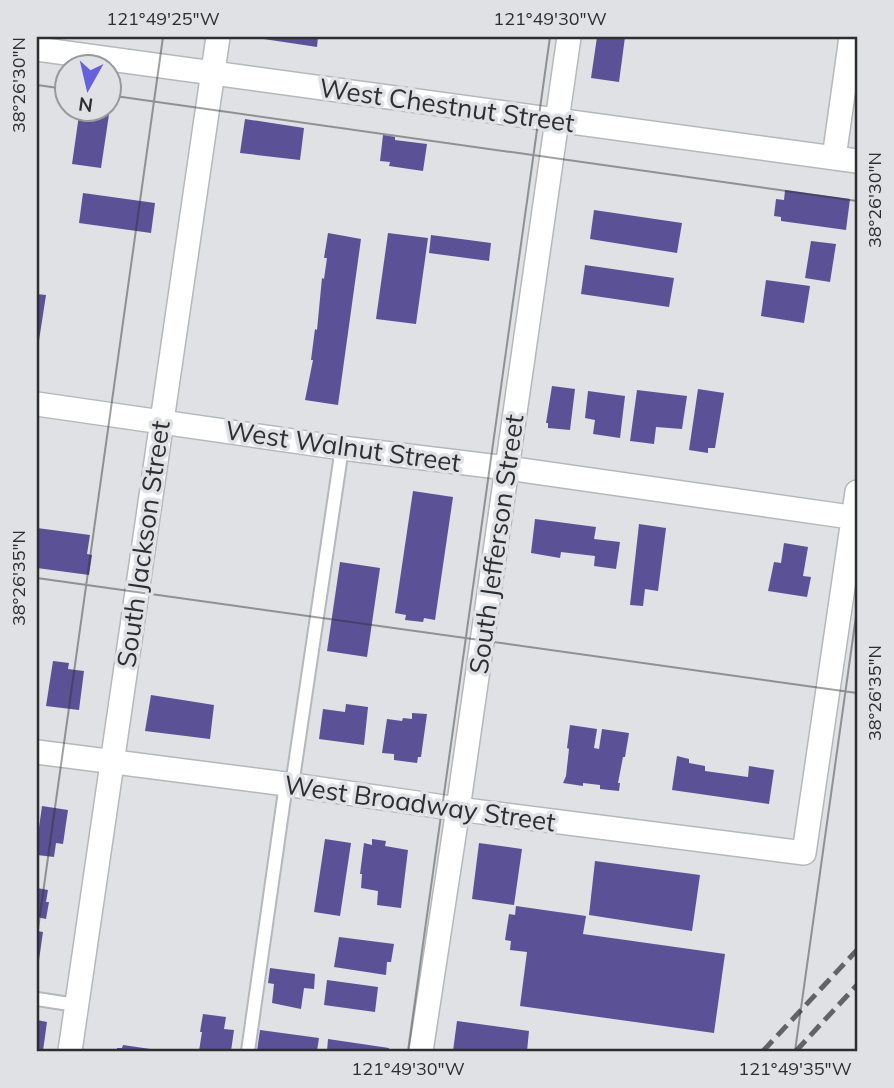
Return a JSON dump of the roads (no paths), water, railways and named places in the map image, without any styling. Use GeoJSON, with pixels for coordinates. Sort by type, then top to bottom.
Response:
{"type":"FeatureCollection","features":[{"type":"Feature","properties":{"kind":"street","name":"South Jackson Street"},"geometry":{"type":"LineString","coordinates":[[70,1051],[218,37]]}},
{"type":"Feature","properties":{"kind":"street","name":"South Jefferson Street"},"geometry":{"type":"LineString","coordinates":[[421,1051],[569,37]]}},
{"type":"Feature","properties":{"kind":"street"},"geometry":{"type":"LineString","coordinates":[[834,158],[851,37]]}},
{"type":"Feature","properties":{"kind":"street","name":"West Chestnut Street"},"geometry":{"type":"LineString","coordinates":[[37,49],[857,161]]}},
{"type":"Feature","properties":{"kind":"street","name":"West Walnut Street"},"geometry":{"type":"LineString","coordinates":[[37,404],[855,518]]}},
{"type":"Feature","properties":{"kind":"street"},"geometry":{"type":"LineString","coordinates":[[855,518],[857,492]]}},
{"type":"Feature","properties":{"kind":"street","name":"West Broadway Street"},"geometry":{"type":"LineString","coordinates":[[37,752],[804,853],[855,518]]}},
{"type":"Feature","properties":{"kind":"lane"},"geometry":{"type":"LineString","coordinates":[[248,1051],[342,448]]}},
{"type":"Feature","properties":{"kind":"lane"},"geometry":{"type":"LineString","coordinates":[[37,999],[76,1005]]}},
{"type":"Feature","properties":{"kind":"railway"},"geometry":{"type":"LineString","coordinates":[[763,1051],[857,950]]}},
{"type":"Feature","properties":{"kind":"railway"},"geometry":{"type":"LineString","coordinates":[[796,1051],[857,985]]}}]}
